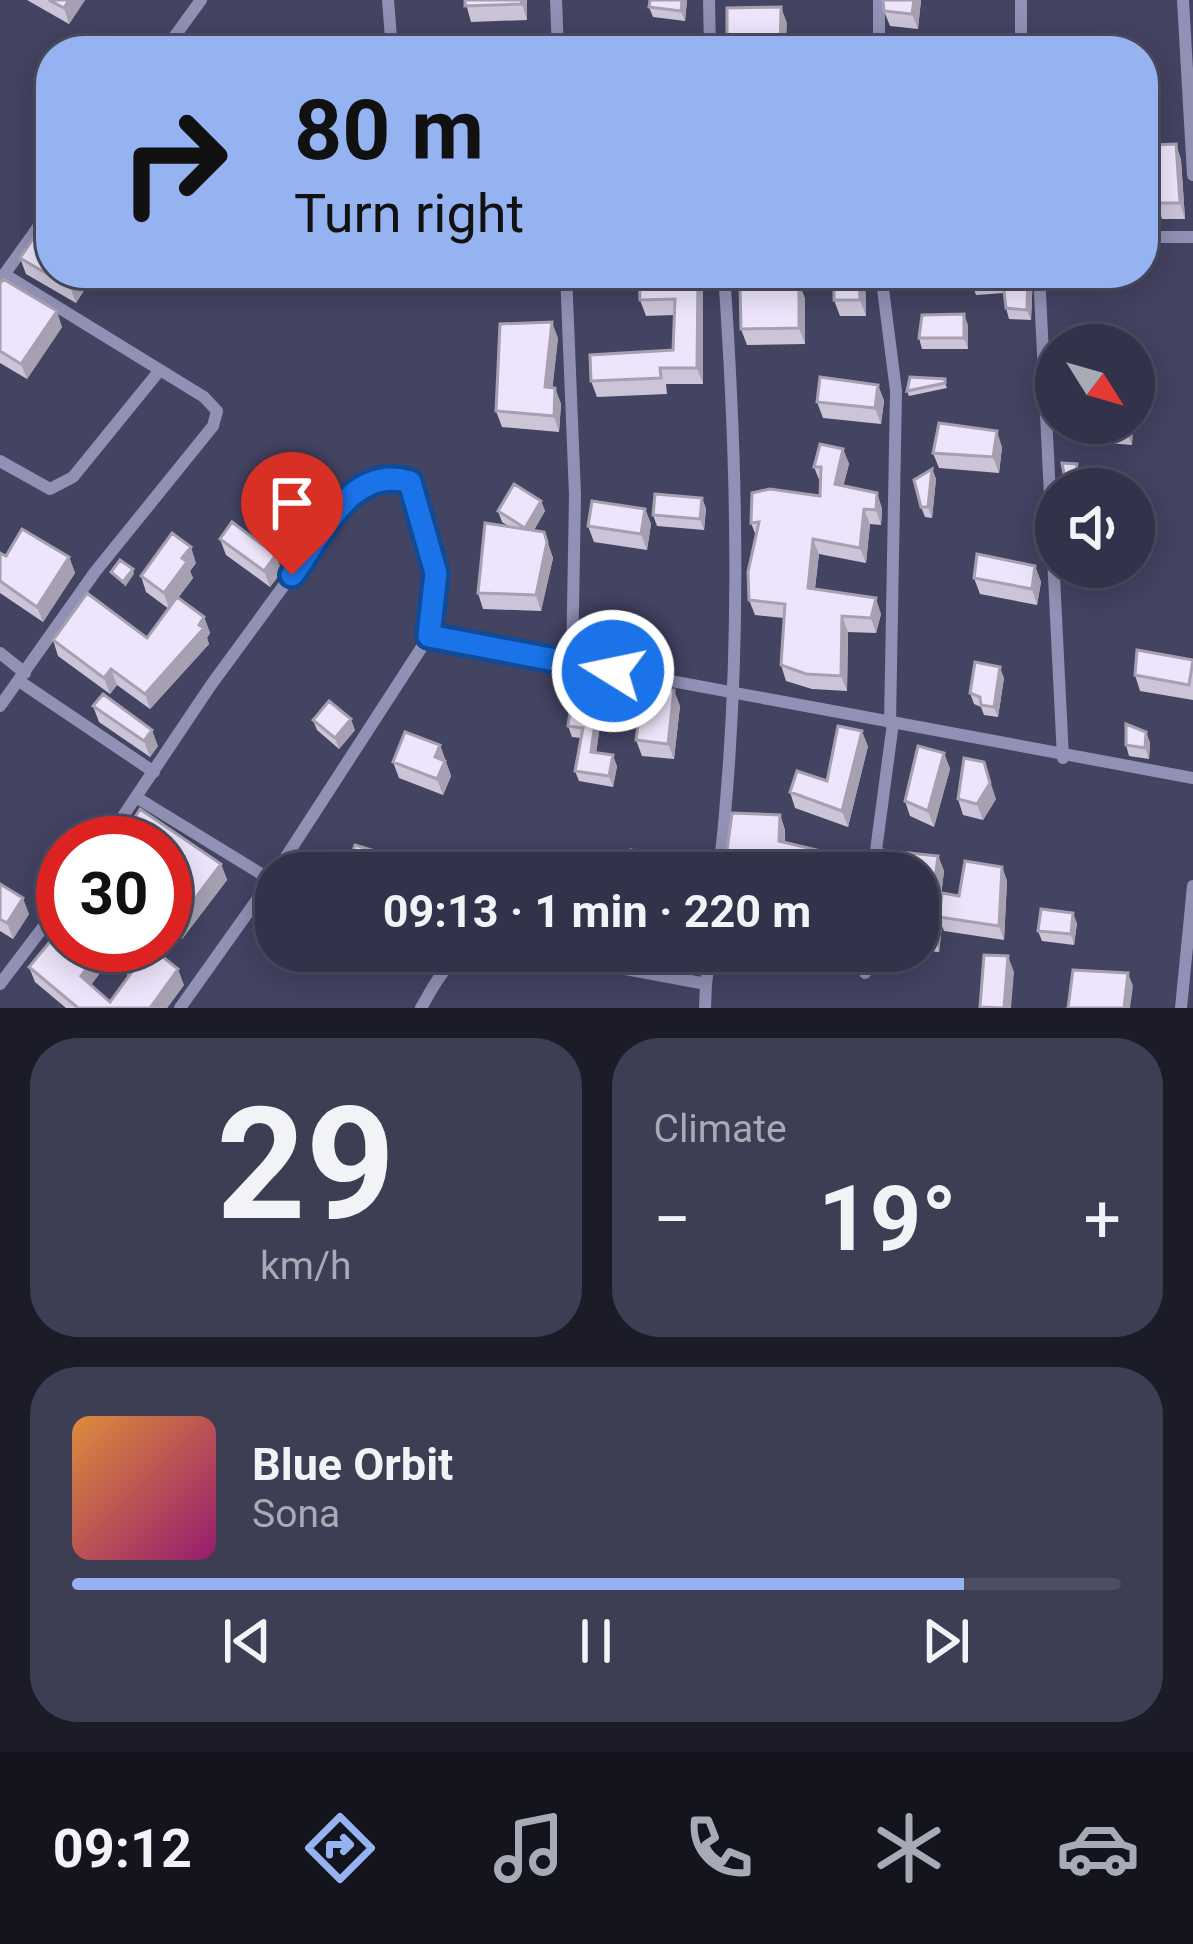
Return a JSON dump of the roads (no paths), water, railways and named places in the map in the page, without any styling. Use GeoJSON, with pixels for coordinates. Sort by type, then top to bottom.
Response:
{"type":"FeatureCollection","features":[{"type":"Feature","properties":{"kind":"street"},"geometry":{"type":"LineString","coordinates":[[175,36],[201,0]]}},
{"type":"Feature","properties":{"kind":"street"},"geometry":{"type":"LineString","coordinates":[[388,0],[391,36]]}},
{"type":"Feature","properties":{"kind":"street"},"geometry":{"type":"LineString","coordinates":[[556,0],[557,36]]}},
{"type":"Feature","properties":{"kind":"street"},"geometry":{"type":"LineString","coordinates":[[709,0],[710,36]]}},
{"type":"Feature","properties":{"kind":"street"},"geometry":{"type":"LineString","coordinates":[[878,36],[879,0]]}},
{"type":"Feature","properties":{"kind":"street"},"geometry":{"type":"LineString","coordinates":[[1021,36],[1022,0]]}},
{"type":"Feature","properties":{"kind":"street"},"geometry":{"type":"LineString","coordinates":[[1183,0],[1193,175]]}},
{"type":"Feature","properties":{"kind":"street"},"geometry":{"type":"LineString","coordinates":[[0,706],[95,572],[213,426],[217,410],[205,397],[2,277],[36,230]]}},
{"type":"Feature","properties":{"kind":"street"},"geometry":{"type":"LineString","coordinates":[[1158,237],[1193,237]]}},
{"type":"Feature","properties":{"kind":"street"},"geometry":{"type":"LineString","coordinates":[[567,288],[575,495],[572,664]]}},
{"type":"Feature","properties":{"kind":"street"},"geometry":{"type":"LineString","coordinates":[[721,852],[736,689],[735,443],[725,288]]}},
{"type":"Feature","properties":{"kind":"street"},"geometry":{"type":"LineString","coordinates":[[876,852],[891,723],[896,391],[883,288]]}},
{"type":"Feature","properties":{"kind":"street"},"geometry":{"type":"LineString","coordinates":[[1040,288],[1063,758]]}},
{"type":"Feature","properties":{"kind":"street"},"geometry":{"type":"LineString","coordinates":[[0,461],[50,489],[74,477],[160,370]]}},
{"type":"Feature","properties":{"kind":"street"},"geometry":{"type":"LineString","coordinates":[[126,816],[345,502],[363,482],[385,474],[410,482],[436,573],[429,636],[289,852]]}},
{"type":"Feature","properties":{"kind":"street"},"geometry":{"type":"LineString","coordinates":[[429,636],[736,689],[1063,758],[1193,778]]}},
{"type":"Feature","properties":{"kind":"street"},"geometry":{"type":"LineString","coordinates":[[0,653],[22,677],[154,772]]}},
{"type":"Feature","properties":{"kind":"street"},"geometry":{"type":"LineString","coordinates":[[139,799],[255,870]]}},
{"type":"Feature","properties":{"kind":"street"},"geometry":{"type":"LineString","coordinates":[[1181,1008],[1193,886]]}},
{"type":"Feature","properties":{"kind":"street"},"geometry":{"type":"LineString","coordinates":[[180,1008],[255,903]]}},
{"type":"Feature","properties":{"kind":"street"},"geometry":{"type":"LineString","coordinates":[[0,984],[36,937]]}},
{"type":"Feature","properties":{"kind":"street"},"geometry":{"type":"LineString","coordinates":[[422,1008],[442,972]]}},
{"type":"Feature","properties":{"kind":"street"},"geometry":{"type":"LineString","coordinates":[[642,972],[706,984]]}},
{"type":"Feature","properties":{"kind":"street"},"geometry":{"type":"LineString","coordinates":[[705,1008],[707,972]]}}]}
